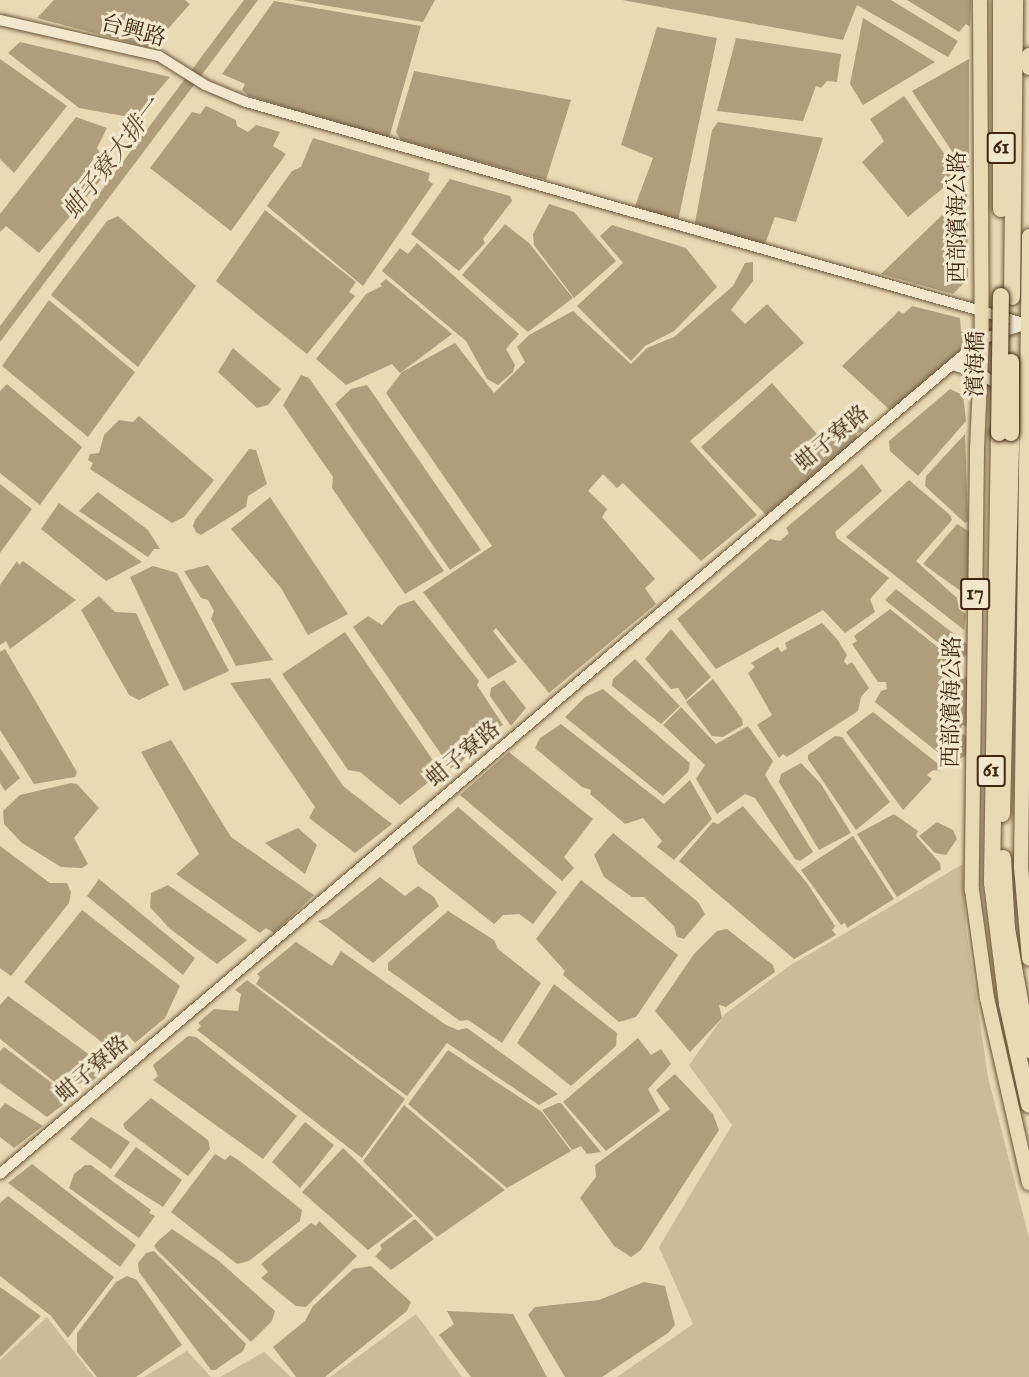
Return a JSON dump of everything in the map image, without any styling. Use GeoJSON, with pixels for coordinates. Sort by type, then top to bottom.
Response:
{"type":"FeatureCollection","features":[{"type":"Feature","properties":{"kind":"highway","name":"61"},"geometry":{"type":"LineString","coordinates":[[1001,0],[1006,296]]}},
{"type":"Feature","properties":{"kind":"highway","name":"61"},"geometry":{"type":"LineString","coordinates":[[1006,296],[1015,0]]}},
{"type":"Feature","properties":{"kind":"highway","name":"濱海橋"},"geometry":{"type":"LineString","coordinates":[[1005,433],[1006,296]]}},
{"type":"Feature","properties":{"kind":"highway","name":"61"},"geometry":{"type":"LineString","coordinates":[[1005,433],[1003,881],[1007,929],[1029,1050]]}},
{"type":"Feature","properties":{"kind":"highway","name":"61"},"geometry":{"type":"LineString","coordinates":[[1005,433],[992,883],[1007,1004],[1029,1105]]}},
{"type":"Feature","properties":{"kind":"main road","name":"西部濱海公路"},"geometry":{"type":"LineString","coordinates":[[980,0],[980,310],[982,339],[972,890],[987,998],[1029,1183]]}},
{"type":"Feature","properties":{"kind":"main road"},"geometry":{"type":"LineString","coordinates":[[1029,55],[1029,68]]}},
{"type":"Feature","properties":{"kind":"main road"},"geometry":{"type":"LineString","coordinates":[[1029,236],[1021,867],[1029,959]]}},
{"type":"Feature","properties":{"kind":"street","name":"台興路"},"geometry":{"type":"LineString","coordinates":[[0,20],[159,56],[205,85],[246,102],[1028,324]]}},
{"type":"Feature","properties":{"kind":"street"},"geometry":{"type":"LineString","coordinates":[[982,339],[1028,324]]}},
{"type":"Feature","properties":{"kind":"street","name":"蚶子寮路"},"geometry":{"type":"LineString","coordinates":[[0,1174],[982,339]]}},
{"type":"Feature","properties":{"kind":"street"},"geometry":{"type":"LineString","coordinates":[[981,374],[1005,370],[1027,353]]}},
{"type":"Feature","properties":{"kind":"street"},"geometry":{"type":"LineString","coordinates":[[952,365],[981,374],[1028,401]]}},
{"type":"Feature","properties":{"kind":"shaded area"},"geometry":{"type":"Polygon","coordinates":[[[54,0],[185,0],[190,4],[151,48],[37,18],[54,0]]]}},
{"type":"Feature","properties":{"kind":"shaded area"},"geometry":{"type":"Polygon","coordinates":[[[244,0],[258,0],[0,342],[0,326],[244,0]]]}},
{"type":"Feature","properties":{"kind":"shaded area"},"geometry":{"type":"Polygon","coordinates":[[[293,0],[435,0],[423,22],[293,0]]]}},
{"type":"Feature","properties":{"kind":"shaded area"},"geometry":{"type":"Polygon","coordinates":[[[622,0],[891,0],[958,41],[948,57],[857,5],[843,40],[622,0]]]}},
{"type":"Feature","properties":{"kind":"shaded area"},"geometry":{"type":"Polygon","coordinates":[[[907,0],[971,0],[970,27],[966,24],[959,32],[907,0]]]}},
{"type":"Feature","properties":{"kind":"shaded area"},"geometry":{"type":"Polygon","coordinates":[[[274,1],[421,26],[389,138],[249,96],[242,90],[245,84],[222,74],[274,1]]]}},
{"type":"Feature","properties":{"kind":"shaded area"},"geometry":{"type":"Polygon","coordinates":[[[863,18],[935,62],[863,105],[850,84],[863,18]]]}},
{"type":"Feature","properties":{"kind":"shaded area"},"geometry":{"type":"Polygon","coordinates":[[[657,27],[717,38],[678,221],[635,206],[653,158],[621,145],[657,27]]]}},
{"type":"Feature","properties":{"kind":"shaded area"},"geometry":{"type":"Polygon","coordinates":[[[736,38],[841,54],[837,82],[827,81],[821,88],[816,86],[803,121],[717,111],[736,38]]]}},
{"type":"Feature","properties":{"kind":"shaded area"},"geometry":{"type":"Polygon","coordinates":[[[20,42],[170,77],[135,118],[79,108],[8,53],[20,42]]]}},
{"type":"Feature","properties":{"kind":"shaded area"},"geometry":{"type":"Polygon","coordinates":[[[0,59],[67,106],[14,173],[0,159],[0,59]]]}},
{"type":"Feature","properties":{"kind":"shaded area"},"geometry":{"type":"Polygon","coordinates":[[[969,59],[969,167],[963,168],[912,91],[969,59]]]}},
{"type":"Feature","properties":{"kind":"shaded area"},"geometry":{"type":"Polygon","coordinates":[[[414,71],[571,100],[546,180],[401,140],[396,132],[414,71]]]}},
{"type":"Feature","properties":{"kind":"shaded area"},"geometry":{"type":"Polygon","coordinates":[[[904,96],[959,175],[908,217],[862,162],[884,141],[870,119],[904,96]]]}},
{"type":"Feature","properties":{"kind":"shaded area"},"geometry":{"type":"Polygon","coordinates":[[[206,106],[236,120],[237,126],[248,132],[256,125],[280,132],[273,146],[286,154],[231,231],[150,168],[192,112],[200,114],[206,106]]]}},
{"type":"Feature","properties":{"kind":"shaded area"},"geometry":{"type":"Polygon","coordinates":[[[76,117],[107,128],[97,148],[109,170],[39,253],[6,226],[0,232],[0,214],[76,117]]]}},
{"type":"Feature","properties":{"kind":"shaded area"},"geometry":{"type":"Polygon","coordinates":[[[718,122],[823,138],[796,222],[775,217],[763,249],[695,223],[712,130],[718,122]]]}},
{"type":"Feature","properties":{"kind":"shaded area"},"geometry":{"type":"Polygon","coordinates":[[[313,138],[430,173],[428,180],[433,184],[363,286],[267,206],[292,171],[301,167],[313,138]]]}},
{"type":"Feature","properties":{"kind":"shaded area"},"geometry":{"type":"Polygon","coordinates":[[[450,179],[510,196],[512,201],[483,239],[485,243],[459,271],[411,234],[450,179]]]}},
{"type":"Feature","properties":{"kind":"shaded area"},"geometry":{"type":"Polygon","coordinates":[[[967,191],[968,279],[953,294],[881,274],[967,191]]]}},
{"type":"Feature","properties":{"kind":"shaded area"},"geometry":{"type":"Polygon","coordinates":[[[549,204],[574,212],[616,261],[574,298],[534,245],[533,234],[549,204]]]}},
{"type":"Feature","properties":{"kind":"shaded area"},"geometry":{"type":"Polygon","coordinates":[[[265,210],[356,282],[349,292],[355,296],[307,354],[216,281],[265,210]]]}},
{"type":"Feature","properties":{"kind":"shaded area"},"geometry":{"type":"Polygon","coordinates":[[[118,216],[196,286],[138,367],[51,295],[107,221],[118,216]]]}},
{"type":"Feature","properties":{"kind":"shaded area"},"geometry":{"type":"Polygon","coordinates":[[[505,224],[529,243],[573,298],[528,332],[462,275],[505,224]]]}},
{"type":"Feature","properties":{"kind":"shaded area"},"geometry":{"type":"Polygon","coordinates":[[[612,225],[686,248],[717,287],[674,331],[645,346],[631,361],[577,306],[623,263],[600,236],[612,225]]]}},
{"type":"Feature","properties":{"kind":"shaded area"},"geometry":{"type":"Polygon","coordinates":[[[417,243],[519,334],[506,349],[515,365],[513,372],[498,385],[487,379],[466,341],[382,271],[400,248],[408,254],[417,243]]]}},
{"type":"Feature","properties":{"kind":"shaded area"},"geometry":{"type":"Polygon","coordinates":[[[753,262],[753,281],[731,310],[745,324],[767,304],[804,343],[690,441],[757,515],[701,561],[623,483],[617,488],[603,474],[588,491],[607,509],[602,517],[655,579],[645,588],[656,604],[549,693],[496,628],[493,631],[517,662],[488,679],[423,592],[492,546],[386,393],[402,372],[455,343],[494,393],[525,362],[517,347],[529,335],[573,311],[631,364],[647,348],[674,337],[733,286],[745,263],[753,262]]]}},
{"type":"Feature","properties":{"kind":"shaded area"},"geometry":{"type":"Polygon","coordinates":[[[386,279],[452,334],[400,373],[392,364],[346,385],[316,359],[366,294],[382,286],[380,284],[386,279]]]}},
{"type":"Feature","properties":{"kind":"shaded area"},"geometry":{"type":"Polygon","coordinates":[[[49,300],[135,372],[88,437],[2,366],[49,300]]]}},
{"type":"Feature","properties":{"kind":"shaded area"},"geometry":{"type":"Polygon","coordinates":[[[912,306],[960,318],[961,331],[968,337],[968,344],[892,412],[842,366],[899,311],[903,314],[912,306]]]}},
{"type":"Feature","properties":{"kind":"shaded area"},"geometry":{"type":"Polygon","coordinates":[[[233,348],[281,389],[268,405],[257,408],[218,372],[233,348]]]}},
{"type":"Feature","properties":{"kind":"shaded area"},"geometry":{"type":"Polygon","coordinates":[[[301,375],[309,378],[444,571],[405,594],[332,488],[333,477],[283,405],[301,375]]]}},
{"type":"Feature","properties":{"kind":"shaded area"},"geometry":{"type":"Polygon","coordinates":[[[772,383],[818,435],[846,413],[864,430],[856,434],[859,439],[766,515],[701,447],[772,383]]]}},
{"type":"Feature","properties":{"kind":"shaded area"},"geometry":{"type":"Polygon","coordinates":[[[7,384],[82,447],[40,505],[0,473],[0,391],[7,384]]]}},
{"type":"Feature","properties":{"kind":"shaded area"},"geometry":{"type":"Polygon","coordinates":[[[367,385],[481,550],[450,570],[335,404],[351,389],[367,385]]]}},
{"type":"Feature","properties":{"kind":"shaded area"},"geometry":{"type":"Polygon","coordinates":[[[950,389],[963,395],[966,421],[918,476],[890,451],[889,441],[950,389]]]}},
{"type":"Feature","properties":{"kind":"shaded area"},"geometry":{"type":"Polygon","coordinates":[[[139,416],[214,480],[184,517],[172,523],[90,469],[93,463],[88,460],[90,454],[99,453],[104,435],[119,420],[133,422],[139,416]]]}},
{"type":"Feature","properties":{"kind":"shaded area"},"geometry":{"type":"Polygon","coordinates":[[[965,434],[968,521],[965,523],[925,486],[926,476],[965,434]]]}},
{"type":"Feature","properties":{"kind":"shaded area"},"geometry":{"type":"Polygon","coordinates":[[[249,449],[256,450],[267,484],[248,496],[246,507],[201,535],[193,526],[195,520],[249,449]]]}},
{"type":"Feature","properties":{"kind":"shaded area"},"geometry":{"type":"Polygon","coordinates":[[[862,464],[882,491],[835,532],[837,538],[889,578],[870,599],[875,612],[845,633],[823,610],[716,669],[677,619],[770,539],[780,541],[789,533],[786,528],[862,464]]]}},
{"type":"Feature","properties":{"kind":"shaded area"},"geometry":{"type":"Polygon","coordinates":[[[909,480],[950,515],[952,520],[916,561],[957,598],[959,609],[966,614],[964,630],[846,537],[909,480]]]}},
{"type":"Feature","properties":{"kind":"shaded area"},"geometry":{"type":"Polygon","coordinates":[[[0,484],[32,509],[0,553],[0,484]]]}},
{"type":"Feature","properties":{"kind":"shaded area"},"geometry":{"type":"Polygon","coordinates":[[[98,492],[148,530],[160,549],[154,549],[148,557],[79,511],[98,492]]]}},
{"type":"Feature","properties":{"kind":"shaded area"},"geometry":{"type":"Polygon","coordinates":[[[270,497],[348,614],[308,635],[281,588],[231,529],[270,497]]]}},
{"type":"Feature","properties":{"kind":"shaded area"},"geometry":{"type":"Polygon","coordinates":[[[59,503],[142,562],[106,581],[41,529],[59,503]]]}},
{"type":"Feature","properties":{"kind":"shaded area"},"geometry":{"type":"Polygon","coordinates":[[[957,524],[970,532],[969,597],[923,564],[957,524]]]}},
{"type":"Feature","properties":{"kind":"shaded area"},"geometry":{"type":"Polygon","coordinates":[[[17,561],[19,565],[23,561],[76,600],[10,649],[6,641],[0,645],[0,585],[17,561]]]}},
{"type":"Feature","properties":{"kind":"shaded area"},"geometry":{"type":"Polygon","coordinates":[[[208,565],[273,660],[236,666],[211,619],[214,611],[208,600],[201,598],[184,571],[208,565]]]}},
{"type":"Feature","properties":{"kind":"shaded area"},"geometry":{"type":"Polygon","coordinates":[[[153,566],[177,573],[229,671],[184,691],[130,577],[153,566]]]}},
{"type":"Feature","properties":{"kind":"shaded area"},"geometry":{"type":"Polygon","coordinates":[[[896,589],[967,644],[967,654],[961,661],[885,600],[896,589]]]}},
{"type":"Feature","properties":{"kind":"shaded area"},"geometry":{"type":"Polygon","coordinates":[[[99,596],[115,612],[136,613],[169,685],[139,700],[129,695],[81,610],[99,596]]]}},
{"type":"Feature","properties":{"kind":"shaded area"},"geometry":{"type":"Polygon","coordinates":[[[414,600],[479,681],[477,685],[503,725],[478,738],[458,768],[452,770],[353,627],[368,616],[382,625],[398,606],[414,600]]]}},
{"type":"Feature","properties":{"kind":"shaded area"},"geometry":{"type":"Polygon","coordinates":[[[890,609],[960,665],[959,674],[971,679],[968,726],[962,725],[960,731],[967,737],[971,753],[946,766],[946,759],[875,702],[881,691],[887,689],[886,682],[878,682],[852,644],[857,641],[854,636],[890,609]]]}},
{"type":"Feature","properties":{"kind":"shaded area"},"geometry":{"type":"Polygon","coordinates":[[[822,623],[837,639],[847,655],[844,661],[847,665],[852,662],[869,688],[861,697],[858,711],[787,757],[783,754],[779,758],[757,725],[772,715],[748,673],[755,667],[751,663],[778,647],[781,652],[787,649],[785,643],[822,623]]]}},
{"type":"Feature","properties":{"kind":"shaded area"},"geometry":{"type":"Polygon","coordinates":[[[671,629],[711,677],[686,700],[678,688],[671,689],[645,659],[671,629]]]}},
{"type":"Feature","properties":{"kind":"shaded area"},"geometry":{"type":"Polygon","coordinates":[[[345,632],[441,772],[400,805],[360,772],[348,770],[282,674],[345,632]]]}},
{"type":"Feature","properties":{"kind":"shaded area"},"geometry":{"type":"Polygon","coordinates":[[[5,649],[77,772],[75,777],[34,784],[0,730],[0,652],[5,649]]]}},
{"type":"Feature","properties":{"kind":"shaded area"},"geometry":{"type":"Polygon","coordinates":[[[635,659],[680,706],[661,724],[612,686],[613,679],[635,659]]]}},
{"type":"Feature","properties":{"kind":"shaded area"},"geometry":{"type":"Polygon","coordinates":[[[270,678],[343,786],[392,824],[355,853],[309,818],[315,807],[230,683],[270,678]]]}},
{"type":"Feature","properties":{"kind":"shaded area"},"geometry":{"type":"Polygon","coordinates":[[[713,679],[742,719],[743,725],[723,737],[712,736],[686,702],[713,679]]]}},
{"type":"Feature","properties":{"kind":"shaded area"},"geometry":{"type":"Polygon","coordinates":[[[504,680],[526,708],[511,726],[490,696],[491,688],[504,680]]]}},
{"type":"Feature","properties":{"kind":"shaded area"},"geometry":{"type":"Polygon","coordinates":[[[603,689],[690,763],[688,772],[663,796],[565,717],[585,697],[603,689]]]}},
{"type":"Feature","properties":{"kind":"shaded area"},"geometry":{"type":"Polygon","coordinates":[[[681,707],[716,744],[748,726],[773,761],[765,775],[813,852],[800,861],[795,859],[755,798],[745,794],[717,814],[696,779],[705,765],[663,725],[681,707]]]}},
{"type":"Feature","properties":{"kind":"shaded area"},"geometry":{"type":"Polygon","coordinates":[[[873,712],[937,763],[940,771],[933,770],[927,775],[932,779],[903,810],[846,732],[873,712]]]}},
{"type":"Feature","properties":{"kind":"shaded area"},"geometry":{"type":"Polygon","coordinates":[[[561,724],[664,804],[690,780],[712,819],[674,860],[657,847],[662,841],[643,818],[625,824],[590,794],[591,790],[582,787],[535,748],[540,738],[561,724]]]}},
{"type":"Feature","properties":{"kind":"shaded area"},"geometry":{"type":"Polygon","coordinates":[[[835,736],[842,737],[890,802],[856,830],[808,759],[808,755],[835,736]]]}},
{"type":"Feature","properties":{"kind":"shaded area"},"geometry":{"type":"Polygon","coordinates":[[[171,740],[231,837],[314,895],[274,933],[266,928],[260,933],[176,874],[199,854],[141,752],[171,740]]]}},
{"type":"Feature","properties":{"kind":"shaded area"},"geometry":{"type":"Polygon","coordinates":[[[0,748],[20,778],[5,791],[0,783],[0,748]]]}},
{"type":"Feature","properties":{"kind":"shaded area"},"geometry":{"type":"Polygon","coordinates":[[[509,752],[593,819],[564,857],[574,868],[562,881],[460,795],[509,752]]]}},
{"type":"Feature","properties":{"kind":"shaded area"},"geometry":{"type":"Polygon","coordinates":[[[801,763],[821,784],[851,833],[819,850],[779,782],[781,774],[801,763]]]}},
{"type":"Feature","properties":{"kind":"shaded area"},"geometry":{"type":"Polygon","coordinates":[[[71,783],[77,784],[99,808],[74,838],[88,864],[82,868],[61,867],[22,843],[4,824],[3,811],[20,795],[71,783]]]}},
{"type":"Feature","properties":{"kind":"shaded area"},"geometry":{"type":"Polygon","coordinates":[[[743,806],[807,883],[835,926],[832,930],[836,935],[794,959],[679,861],[713,822],[718,824],[743,806]]]}},
{"type":"Feature","properties":{"kind":"shaded area"},"geometry":{"type":"Polygon","coordinates":[[[458,807],[557,892],[533,924],[519,914],[503,915],[494,924],[418,864],[412,847],[458,807]]]}},
{"type":"Feature","properties":{"kind":"shaded area"},"geometry":{"type":"Polygon","coordinates":[[[894,814],[918,831],[916,836],[940,863],[941,869],[897,897],[857,834],[894,814]]]}},
{"type":"Feature","properties":{"kind":"shaded area"},"geometry":{"type":"Polygon","coordinates":[[[937,822],[953,830],[957,839],[946,855],[935,853],[919,836],[937,822]]]}},
{"type":"Feature","properties":{"kind":"shaded area"},"geometry":{"type":"Polygon","coordinates":[[[298,828],[317,845],[305,874],[265,843],[298,828]]]}},
{"type":"Feature","properties":{"kind":"shaded area"},"geometry":{"type":"Polygon","coordinates":[[[613,833],[698,902],[705,914],[684,939],[677,937],[674,926],[644,897],[632,897],[604,877],[594,855],[613,833]]]}},
{"type":"Feature","properties":{"kind":"shaded area"},"geometry":{"type":"Polygon","coordinates":[[[853,836],[894,899],[847,928],[845,923],[841,925],[801,870],[853,836]]]}},
{"type":"Feature","properties":{"kind":"shaded area"},"geometry":{"type":"Polygon","coordinates":[[[0,846],[50,883],[67,883],[71,892],[69,903],[11,976],[0,968],[0,846]]]}},
{"type":"Feature","properties":{"kind":"shaded area"},"geometry":{"type":"Polygon","coordinates":[[[963,864],[966,929],[988,1077],[1029,1238],[1029,1377],[617,1377],[693,1324],[659,1247],[732,1125],[689,1065],[725,1014],[789,966],[963,864]]]}},
{"type":"Feature","properties":{"kind":"shaded area"},"geometry":{"type":"Polygon","coordinates":[[[380,877],[405,896],[418,886],[434,897],[439,906],[373,963],[318,921],[328,918],[380,877]]]}},
{"type":"Feature","properties":{"kind":"shaded area"},"geometry":{"type":"Polygon","coordinates":[[[99,879],[195,958],[183,975],[87,896],[99,879]]]}},
{"type":"Feature","properties":{"kind":"shaded area"},"geometry":{"type":"Polygon","coordinates":[[[581,880],[678,955],[636,1017],[619,1022],[563,975],[565,971],[536,939],[581,880]]]}},
{"type":"Feature","properties":{"kind":"shaded area"},"geometry":{"type":"Polygon","coordinates":[[[168,885],[247,940],[217,964],[169,928],[150,907],[151,893],[168,885]]]}},
{"type":"Feature","properties":{"kind":"shaded area"},"geometry":{"type":"Polygon","coordinates":[[[82,910],[180,986],[165,1018],[135,1043],[127,1034],[112,1050],[24,982],[82,910]]]}},
{"type":"Feature","properties":{"kind":"shaded area"},"geometry":{"type":"Polygon","coordinates":[[[448,911],[494,940],[498,949],[541,983],[502,1043],[468,1020],[460,1021],[388,970],[388,963],[448,911]]]}},
{"type":"Feature","properties":{"kind":"shaded area"},"geometry":{"type":"Polygon","coordinates":[[[727,929],[773,965],[775,972],[726,1007],[719,1005],[722,1018],[690,1052],[655,1011],[694,954],[717,931],[727,929]]]}},
{"type":"Feature","properties":{"kind":"shaded area"},"geometry":{"type":"Polygon","coordinates":[[[296,942],[332,966],[341,951],[446,1025],[458,1030],[467,1028],[558,1094],[539,1105],[447,1043],[407,1096],[256,984],[260,977],[257,974],[296,942]]]}},
{"type":"Feature","properties":{"kind":"shaded area"},"geometry":{"type":"Polygon","coordinates":[[[247,980],[405,1099],[362,1158],[197,1030],[201,1026],[198,1023],[214,1009],[238,1011],[241,994],[235,990],[247,980]]]}},
{"type":"Feature","properties":{"kind":"shaded area"},"geometry":{"type":"Polygon","coordinates":[[[554,984],[617,1033],[616,1046],[571,1086],[517,1043],[554,984]]]}},
{"type":"Feature","properties":{"kind":"shaded area"},"geometry":{"type":"Polygon","coordinates":[[[8,996],[108,1068],[91,1082],[76,1084],[70,1094],[0,1039],[0,1005],[8,996]]]}},
{"type":"Feature","properties":{"kind":"shaded area"},"geometry":{"type":"Polygon","coordinates":[[[188,1036],[196,1037],[297,1116],[263,1159],[153,1080],[158,1076],[153,1065],[188,1036]]]}},
{"type":"Feature","properties":{"kind":"shaded area"},"geometry":{"type":"Polygon","coordinates":[[[638,1038],[651,1055],[661,1049],[671,1064],[648,1089],[660,1111],[606,1151],[563,1102],[638,1038]]]}},
{"type":"Feature","properties":{"kind":"shaded area"},"geometry":{"type":"Polygon","coordinates":[[[4,1047],[72,1098],[47,1117],[0,1083],[0,1051],[4,1047]]]}},
{"type":"Feature","properties":{"kind":"shaded area"},"geometry":{"type":"Polygon","coordinates":[[[448,1050],[542,1112],[571,1151],[507,1188],[408,1104],[448,1050]]]}},
{"type":"Feature","properties":{"kind":"shaded area"},"geometry":{"type":"Polygon","coordinates":[[[675,1074],[713,1114],[719,1130],[641,1250],[631,1257],[614,1246],[580,1198],[596,1177],[595,1165],[670,1109],[656,1090],[675,1074]]]}},
{"type":"Feature","properties":{"kind":"shaded area"},"geometry":{"type":"Polygon","coordinates":[[[151,1098],[208,1140],[210,1149],[188,1176],[125,1129],[123,1124],[151,1098]]]}},
{"type":"Feature","properties":{"kind":"shaded area"},"geometry":{"type":"Polygon","coordinates":[[[5,1103],[43,1126],[14,1148],[0,1137],[0,1109],[5,1103]]]}},
{"type":"Feature","properties":{"kind":"shaded area"},"geometry":{"type":"Polygon","coordinates":[[[561,1103],[601,1152],[587,1154],[581,1146],[572,1150],[542,1110],[561,1103]]]}},
{"type":"Feature","properties":{"kind":"shaded area"},"geometry":{"type":"Polygon","coordinates":[[[404,1105],[505,1190],[437,1237],[363,1161],[404,1105]]]}},
{"type":"Feature","properties":{"kind":"shaded area"},"geometry":{"type":"Polygon","coordinates":[[[91,1117],[130,1142],[111,1169],[70,1139],[91,1117]]]}},
{"type":"Feature","properties":{"kind":"shaded area"},"geometry":{"type":"Polygon","coordinates":[[[305,1122],[334,1145],[300,1188],[272,1162],[305,1122]]]}},
{"type":"Feature","properties":{"kind":"shaded area"},"geometry":{"type":"Polygon","coordinates":[[[136,1147],[182,1180],[163,1207],[114,1176],[136,1147]]]}},
{"type":"Feature","properties":{"kind":"shaded area"},"geometry":{"type":"Polygon","coordinates":[[[343,1148],[413,1216],[368,1250],[302,1192],[343,1148]]]}},
{"type":"Feature","properties":{"kind":"shaded area"},"geometry":{"type":"Polygon","coordinates":[[[215,1154],[225,1160],[230,1155],[240,1161],[302,1210],[300,1221],[249,1261],[237,1264],[171,1212],[215,1154]]]}},
{"type":"Feature","properties":{"kind":"shaded area"},"geometry":{"type":"Polygon","coordinates":[[[32,1164],[136,1245],[120,1267],[8,1183],[32,1164]]]}},
{"type":"Feature","properties":{"kind":"shaded area"},"geometry":{"type":"Polygon","coordinates":[[[85,1165],[91,1165],[151,1210],[149,1213],[155,1216],[139,1238],[69,1188],[74,1174],[85,1165]]]}},
{"type":"Feature","properties":{"kind":"shaded area"},"geometry":{"type":"Polygon","coordinates":[[[8,1196],[114,1277],[68,1338],[51,1316],[0,1276],[0,1203],[8,1196]]]}},
{"type":"Feature","properties":{"kind":"shaded area"},"geometry":{"type":"Polygon","coordinates":[[[415,1219],[434,1239],[391,1270],[375,1256],[382,1249],[380,1245],[415,1219]]]}},
{"type":"Feature","properties":{"kind":"shaded area"},"geometry":{"type":"Polygon","coordinates":[[[319,1221],[357,1256],[306,1307],[296,1306],[261,1278],[268,1272],[261,1264],[311,1223],[316,1226],[319,1221]]]}},
{"type":"Feature","properties":{"kind":"shaded area"},"geometry":{"type":"Polygon","coordinates":[[[172,1229],[219,1261],[275,1311],[272,1321],[251,1342],[154,1246],[172,1229]]]}},
{"type":"Feature","properties":{"kind":"shaded area"},"geometry":{"type":"Polygon","coordinates":[[[154,1251],[246,1344],[243,1351],[215,1370],[211,1370],[139,1272],[138,1263],[146,1253],[154,1251]]]}},
{"type":"Feature","properties":{"kind":"shaded area"},"geometry":{"type":"Polygon","coordinates":[[[371,1266],[411,1302],[407,1311],[325,1377],[296,1377],[273,1347],[305,1321],[313,1306],[353,1269],[371,1266]]]}},
{"type":"Feature","properties":{"kind":"shaded area"},"geometry":{"type":"Polygon","coordinates":[[[127,1276],[137,1280],[182,1345],[136,1377],[97,1377],[77,1352],[77,1333],[116,1282],[127,1276]]]}},
{"type":"Feature","properties":{"kind":"shaded area"},"geometry":{"type":"Polygon","coordinates":[[[644,1282],[665,1286],[675,1325],[668,1333],[602,1377],[565,1377],[528,1315],[535,1307],[599,1300],[644,1282]]]}},
{"type":"Feature","properties":{"kind":"shaded area"},"geometry":{"type":"Polygon","coordinates":[[[0,1287],[41,1316],[0,1357],[0,1287]]]}},
{"type":"Feature","properties":{"kind":"shaded area"},"geometry":{"type":"Polygon","coordinates":[[[447,1311],[513,1314],[547,1377],[471,1377],[439,1335],[454,1324],[447,1311]]]}},
{"type":"Feature","properties":{"kind":"shaded area"},"geometry":{"type":"Polygon","coordinates":[[[416,1314],[462,1377],[330,1377],[416,1314]]]}},
{"type":"Feature","properties":{"kind":"shaded area"},"geometry":{"type":"Polygon","coordinates":[[[47,1317],[94,1377],[0,1377],[0,1360],[47,1317]]]}},
{"type":"Feature","properties":{"kind":"shaded area"},"geometry":{"type":"Polygon","coordinates":[[[187,1351],[211,1377],[144,1377],[187,1351]]]}},
{"type":"Feature","properties":{"kind":"shaded area"},"geometry":{"type":"Polygon","coordinates":[[[264,1352],[291,1377],[220,1377],[264,1352]]]}},
{"type":"Feature","properties":{"kind":"water label","name":"蚶子寮大排一"},"geometry":{"type":"Point","coordinates":[113,159]}}]}
